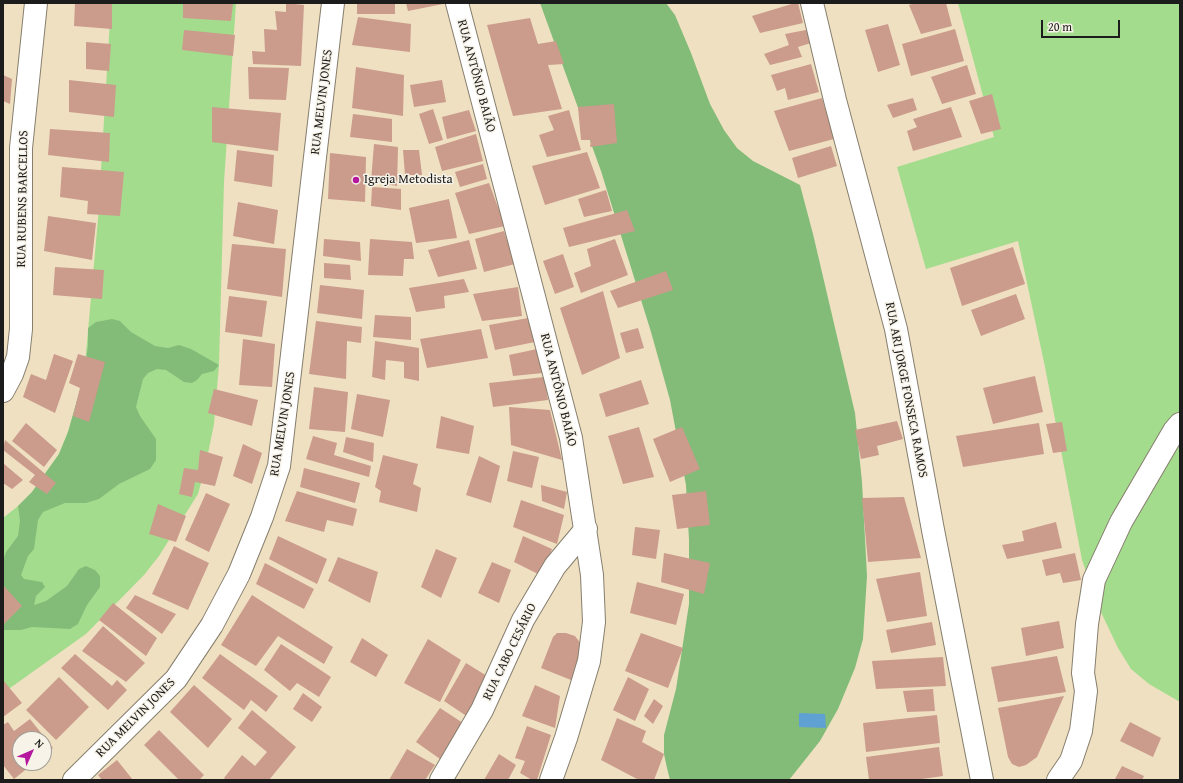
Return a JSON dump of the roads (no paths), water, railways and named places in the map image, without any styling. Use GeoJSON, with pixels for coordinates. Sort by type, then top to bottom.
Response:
{"type":"FeatureCollection","features":[{"type":"Feature","properties":{"kind":"street","name":"RUA RUBENS BARCELLOS"},"geometry":{"type":"LineString","coordinates":[[3,391],[12,374],[18,357],[21,329],[21,148],[36,3]]}},
{"type":"Feature","properties":{"kind":"street","name":"RUA MELVIN JONES"},"geometry":{"type":"LineString","coordinates":[[74,780],[176,679],[212,625],[239,574],[262,517],[279,466],[333,3]]}},
{"type":"Feature","properties":{"kind":"street","name":"RUA ANTÔNIO BAIÃO"},"geometry":{"type":"LineString","coordinates":[[457,3],[571,438],[592,575],[594,622],[589,661],[566,738],[551,780]]}},
{"type":"Feature","properties":{"kind":"street","name":"RUA ARI JORGE FONSECA RAMOS"},"geometry":{"type":"LineString","coordinates":[[812,3],[834,100],[896,329],[933,530],[982,780]]}},
{"type":"Feature","properties":{"kind":"street"},"geometry":{"type":"LineString","coordinates":[[1058,780],[1071,761],[1081,731],[1086,691],[1083,672],[1087,624],[1094,580],[1121,522],[1174,430],[1180,424]]}},
{"type":"Feature","properties":{"kind":"street","name":"RUA CABO CESÁRIO"},"geometry":{"type":"LineString","coordinates":[[441,780],[482,710],[523,620],[555,566],[586,529]]}},
{"type":"Feature","properties":{"kind":"water"},"geometry":{"type":"Polygon","coordinates":[[[799,713],[825,714],[826,728],[799,727],[799,713]]]}},
{"type":"Feature","properties":{"kind":"place","name":"Igreja Metodista"},"geometry":{"type":"Point","coordinates":[356,180]}}]}
